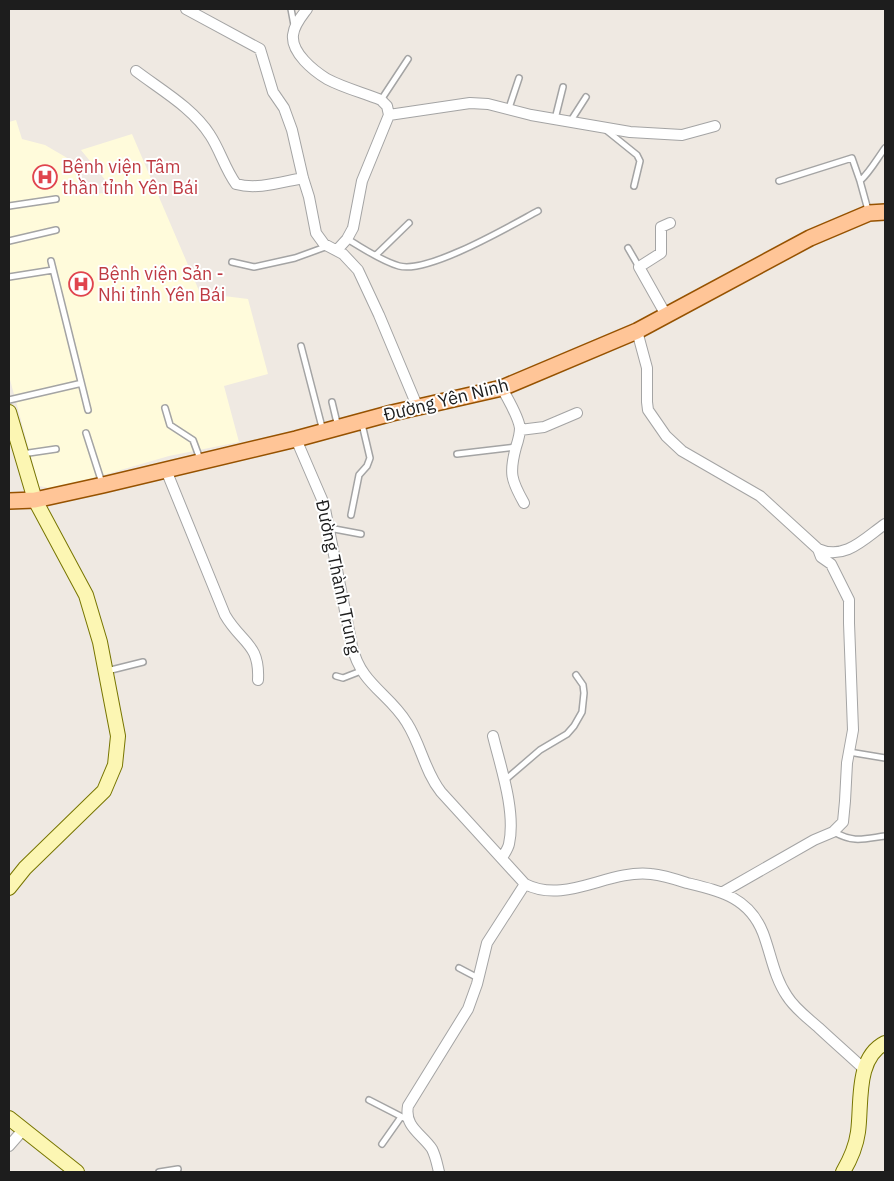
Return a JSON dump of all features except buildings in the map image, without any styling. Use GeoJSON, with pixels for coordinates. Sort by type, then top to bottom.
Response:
{"type":"FeatureCollection","features":[{"type":"Feature","properties":{"kind":"main road","name":"Đường Yên Ninh"},"geometry":{"type":"LineString","coordinates":[[9,501],[36,500],[103,485],[502,388],[637,331],[810,238],[869,213],[885,212]]}},
{"type":"Feature","properties":{"kind":"street"},"geometry":{"type":"LineString","coordinates":[[307,9],[294,26],[292,37],[296,48],[315,70],[328,79],[381,100],[387,106],[389,115],[362,181],[353,228],[346,239],[333,248]]}},
{"type":"Feature","properties":{"kind":"street"},"geometry":{"type":"LineString","coordinates":[[186,10],[260,49],[273,92],[284,108],[290,124],[309,197],[316,233],[320,240],[353,263],[362,278],[418,408]]}},
{"type":"Feature","properties":{"kind":"street"},"geometry":{"type":"LineString","coordinates":[[136,71],[182,105],[199,122],[210,135],[236,184],[255,186],[303,178]]}},
{"type":"Feature","properties":{"kind":"street"},"geometry":{"type":"LineString","coordinates":[[389,115],[470,103],[488,104],[554,120],[604,128],[682,135],[715,126]]}},
{"type":"Feature","properties":{"kind":"street"},"geometry":{"type":"LineString","coordinates":[[666,315],[639,267],[661,253],[661,227],[670,223]]}},
{"type":"Feature","properties":{"kind":"street"},"geometry":{"type":"LineString","coordinates":[[637,331],[646,359],[648,410],[666,436],[682,451],[760,496],[818,549],[830,553],[846,551],[885,524]]}},
{"type":"Feature","properties":{"kind":"street"},"geometry":{"type":"LineString","coordinates":[[502,388],[519,422],[520,430],[512,463],[512,478],[524,503]]}},
{"type":"Feature","properties":{"kind":"street"},"geometry":{"type":"LineString","coordinates":[[9,412],[36,500],[86,595],[100,642],[118,736],[115,765],[104,791],[25,868],[9,888]]}},
{"type":"Feature","properties":{"kind":"street"},"geometry":{"type":"LineString","coordinates":[[520,430],[544,428],[577,413]]}},
{"type":"Feature","properties":{"kind":"street","name":"Đường Thành Trung"},"geometry":{"type":"LineString","coordinates":[[296,439],[321,495],[352,646],[361,671],[404,718],[436,786],[525,884]]}},
{"type":"Feature","properties":{"kind":"street"},"geometry":{"type":"LineString","coordinates":[[166,470],[225,616],[255,653],[258,680]]}},
{"type":"Feature","properties":{"kind":"street"},"geometry":{"type":"LineString","coordinates":[[723,892],[814,840],[833,832],[843,822],[848,752],[853,730],[848,623],[850,600],[831,564],[821,557],[818,549]]}},
{"type":"Feature","properties":{"kind":"street"},"geometry":{"type":"LineString","coordinates":[[493,736],[504,781],[511,822],[509,846],[502,858]]}},
{"type":"Feature","properties":{"kind":"street"},"geometry":{"type":"LineString","coordinates":[[438,1172],[437,1160],[430,1147],[405,1119],[410,1101],[468,1008],[479,978],[487,943],[525,884],[538,889],[558,891],[625,874],[643,873],[660,875],[723,892],[744,907],[758,923],[777,978],[794,1005],[864,1069]]}},
{"type":"Feature","properties":{"kind":"street"},"geometry":{"type":"LineString","coordinates":[[843,1172],[851,1156],[858,1132],[864,1069],[871,1055],[885,1043]]}},
{"type":"Feature","properties":{"kind":"street"},"geometry":{"type":"LineString","coordinates":[[9,1118],[78,1172]]}},
{"type":"Feature","properties":{"kind":"street"},"geometry":{"type":"LineString","coordinates":[[9,1146],[23,1130]]}},
{"type":"Feature","properties":{"kind":"lane"},"geometry":{"type":"LineString","coordinates":[[291,9],[294,26]]}},
{"type":"Feature","properties":{"kind":"lane"},"geometry":{"type":"LineString","coordinates":[[381,100],[408,59]]}},
{"type":"Feature","properties":{"kind":"lane"},"geometry":{"type":"LineString","coordinates":[[509,108],[519,78]]}},
{"type":"Feature","properties":{"kind":"lane"},"geometry":{"type":"LineString","coordinates":[[554,120],[564,87]]}},
{"type":"Feature","properties":{"kind":"lane"},"geometry":{"type":"LineString","coordinates":[[569,122],[586,97]]}},
{"type":"Feature","properties":{"kind":"lane"},"geometry":{"type":"LineString","coordinates":[[604,128],[637,155],[640,161],[634,186]]}},
{"type":"Feature","properties":{"kind":"lane"},"geometry":{"type":"LineString","coordinates":[[860,181],[870,172],[885,148]]}},
{"type":"Feature","properties":{"kind":"lane"},"geometry":{"type":"LineString","coordinates":[[778,181],[852,158],[869,213]]}},
{"type":"Feature","properties":{"kind":"lane"},"geometry":{"type":"LineString","coordinates":[[9,206],[56,198]]}},
{"type":"Feature","properties":{"kind":"lane"},"geometry":{"type":"LineString","coordinates":[[346,239],[399,266],[410,267],[476,244],[538,210]]}},
{"type":"Feature","properties":{"kind":"lane"},"geometry":{"type":"LineString","coordinates":[[376,255],[409,223]]}},
{"type":"Feature","properties":{"kind":"lane"},"geometry":{"type":"LineString","coordinates":[[9,241],[56,230]]}},
{"type":"Feature","properties":{"kind":"lane"},"geometry":{"type":"LineString","coordinates":[[232,262],[254,267],[333,248]]}},
{"type":"Feature","properties":{"kind":"lane"},"geometry":{"type":"LineString","coordinates":[[628,248],[639,267]]}},
{"type":"Feature","properties":{"kind":"lane"},"geometry":{"type":"LineString","coordinates":[[51,261],[88,410]]}},
{"type":"Feature","properties":{"kind":"lane"},"geometry":{"type":"LineString","coordinates":[[9,277],[53,270]]}},
{"type":"Feature","properties":{"kind":"lane"},"geometry":{"type":"LineString","coordinates":[[301,346],[323,431]]}},
{"type":"Feature","properties":{"kind":"lane"},"geometry":{"type":"LineString","coordinates":[[9,400],[78,384]]}},
{"type":"Feature","properties":{"kind":"lane"},"geometry":{"type":"LineString","coordinates":[[332,402],[338,427]]}},
{"type":"Feature","properties":{"kind":"lane"},"geometry":{"type":"LineString","coordinates":[[165,408],[170,425],[194,440],[201,462]]}},
{"type":"Feature","properties":{"kind":"lane"},"geometry":{"type":"LineString","coordinates":[[351,515],[359,475],[367,466],[370,458],[361,421]]}},
{"type":"Feature","properties":{"kind":"lane"},"geometry":{"type":"LineString","coordinates":[[86,434],[103,485]]}},
{"type":"Feature","properties":{"kind":"lane"},"geometry":{"type":"LineString","coordinates":[[456,454],[516,447]]}},
{"type":"Feature","properties":{"kind":"lane"},"geometry":{"type":"LineString","coordinates":[[21,454],[56,449]]}},
{"type":"Feature","properties":{"kind":"lane"},"geometry":{"type":"LineString","coordinates":[[329,528],[361,534]]}},
{"type":"Feature","properties":{"kind":"lane"},"geometry":{"type":"LineString","coordinates":[[106,672],[143,662]]}},
{"type":"Feature","properties":{"kind":"lane"},"geometry":{"type":"LineString","coordinates":[[336,676],[342,678],[361,671]]}},
{"type":"Feature","properties":{"kind":"lane"},"geometry":{"type":"LineString","coordinates":[[504,781],[540,750],[567,734],[574,726],[582,712],[584,693],[583,685],[576,675]]}},
{"type":"Feature","properties":{"kind":"lane"},"geometry":{"type":"LineString","coordinates":[[848,752],[885,758]]}},
{"type":"Feature","properties":{"kind":"lane"},"geometry":{"type":"LineString","coordinates":[[833,832],[846,839],[854,840],[885,836]]}},
{"type":"Feature","properties":{"kind":"lane"},"geometry":{"type":"LineString","coordinates":[[459,968],[479,978]]}},
{"type":"Feature","properties":{"kind":"lane"},"geometry":{"type":"LineString","coordinates":[[369,1100],[405,1119],[382,1144]]}},
{"type":"Feature","properties":{"kind":"lane"},"geometry":{"type":"LineString","coordinates":[[159,1172],[178,1168]]}},
{"type":"Feature","properties":{"kind":"shaded area","name":"Bệnh viện Sản - Nhi tỉnh Yên Bái"},"geometry":{"type":"Polygon","coordinates":[[[16,120],[22,139],[45,145],[69,159],[94,194],[115,192],[81,150],[132,134],[200,293],[248,299],[268,374],[224,386],[239,442],[169,456],[55,489],[39,486],[9,376],[9,122],[16,120]]]}},
{"type":"Feature","properties":{"kind":"place","name":"Bệnh viện Tâm thần tỉnh Yên Bái"},"geometry":{"type":"Point","coordinates":[45,177]}},
{"type":"Feature","properties":{"kind":"place","name":"Bệnh viện Sản - Nhi tỉnh Yên Bái"},"geometry":{"type":"Point","coordinates":[81,284]}}]}
